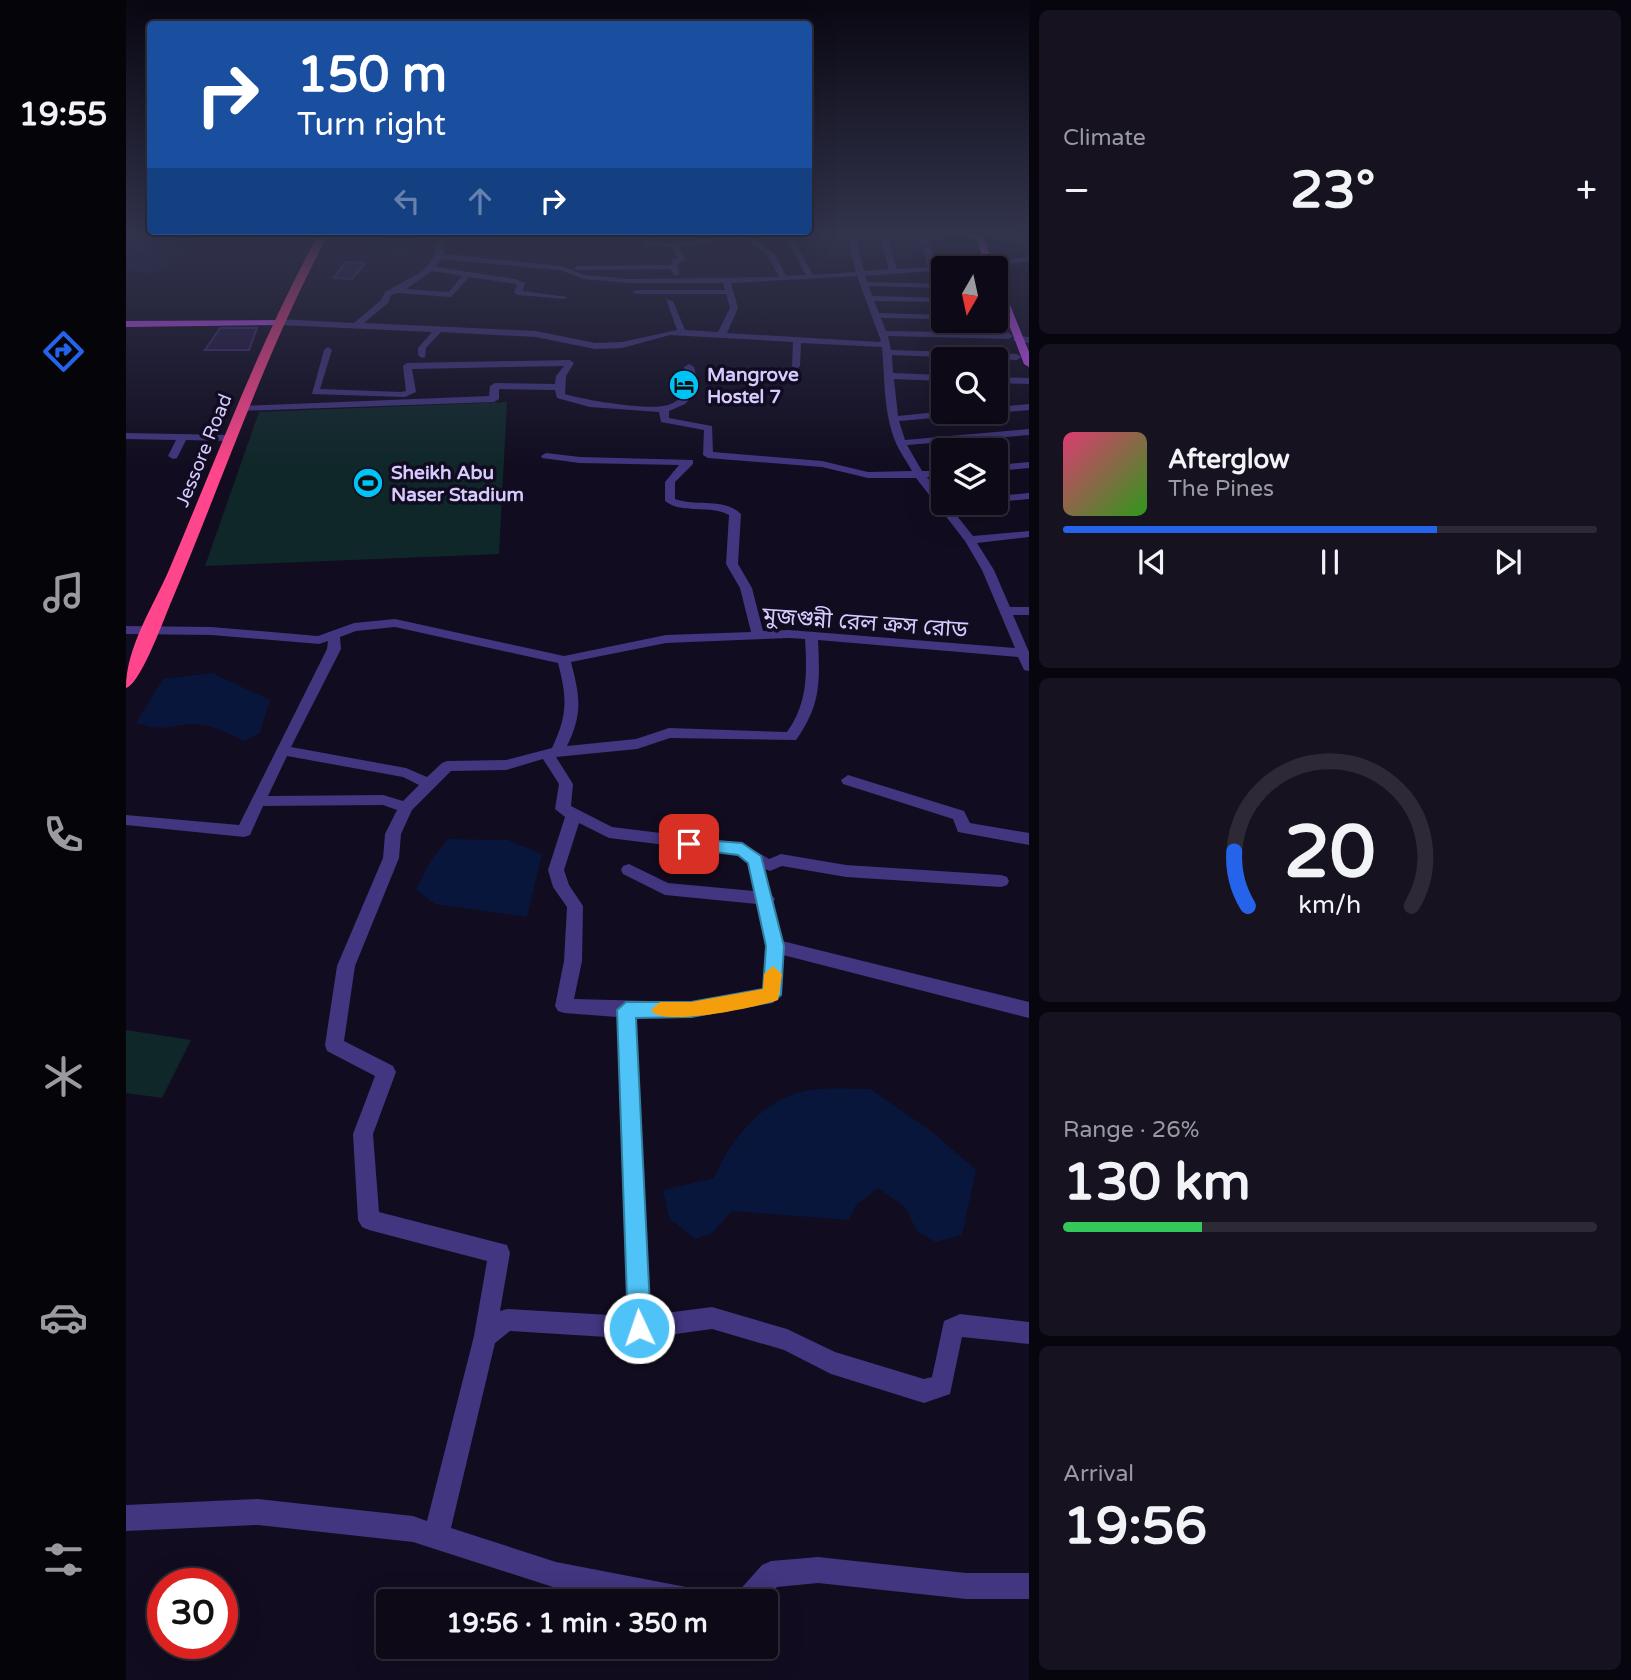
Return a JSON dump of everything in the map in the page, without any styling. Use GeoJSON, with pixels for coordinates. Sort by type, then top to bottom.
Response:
{"type":"FeatureCollection","features":[{"type":"Feature","properties":{"kind":"highway","name":"Jessore Road"},"geometry":{"type":"LineString","coordinates":[[126,682],[152,630],[240,409],[283,313]]}},
{"type":"Feature","properties":{"kind":"main road"},"geometry":{"type":"LineString","coordinates":[[1008,320],[1017,357],[1029,380]]}},
{"type":"Feature","properties":{"kind":"main road"},"geometry":{"type":"LineString","coordinates":[[126,324],[279,322]]}},
{"type":"Feature","properties":{"kind":"main road"},"geometry":{"type":"LineString","coordinates":[[1008,330],[1029,364]]}},
{"type":"Feature","properties":{"kind":"street"},"geometry":{"type":"LineString","coordinates":[[358,324],[370,313]]}},
{"type":"Feature","properties":{"kind":"street"},"geometry":{"type":"LineString","coordinates":[[674,313],[681,330],[679,333]]}},
{"type":"Feature","properties":{"kind":"street"},"geometry":{"type":"LineString","coordinates":[[721,336],[731,313]]}},
{"type":"Feature","properties":{"kind":"street"},"geometry":{"type":"LineString","coordinates":[[931,317],[876,315],[885,342],[893,419],[901,443],[931,490]]}},
{"type":"Feature","properties":{"kind":"street"},"geometry":{"type":"LineString","coordinates":[[279,322],[544,335],[587,353]]}},
{"type":"Feature","properties":{"kind":"street"},"geometry":{"type":"LineString","coordinates":[[422,355],[422,348],[438,330]]}},
{"type":"Feature","properties":{"kind":"street"},"geometry":{"type":"LineString","coordinates":[[689,368],[694,388],[690,395],[664,410],[590,404],[560,396],[561,376],[570,363],[587,353],[664,333],[880,345],[885,342],[1013,337],[1029,340]]}},
{"type":"Feature","properties":{"kind":"street"},"geometry":{"type":"LineString","coordinates":[[796,366],[797,341]]}},
{"type":"Feature","properties":{"kind":"street"},"geometry":{"type":"LineString","coordinates":[[885,342],[1017,357]]}},
{"type":"Feature","properties":{"kind":"street"},"geometry":{"type":"LineString","coordinates":[[328,350],[315,392],[402,395],[411,392],[407,366],[570,363]]}},
{"type":"Feature","properties":{"kind":"street"},"geometry":{"type":"LineString","coordinates":[[887,376],[931,378]]}},
{"type":"Feature","properties":{"kind":"street"},"geometry":{"type":"LineString","coordinates":[[1008,380],[1029,380]]}},
{"type":"Feature","properties":{"kind":"street"},"geometry":{"type":"LineString","coordinates":[[240,409],[494,400],[495,386],[559,387]]}},
{"type":"Feature","properties":{"kind":"street"},"geometry":{"type":"LineString","coordinates":[[1008,409],[1029,407]]}},
{"type":"Feature","properties":{"kind":"street"},"geometry":{"type":"LineString","coordinates":[[664,410],[664,420],[709,428],[708,455]]}},
{"type":"Feature","properties":{"kind":"street"},"geometry":{"type":"LineString","coordinates":[[893,419],[931,416]]}},
{"type":"Feature","properties":{"kind":"street"},"geometry":{"type":"LineString","coordinates":[[901,443],[1029,432]]}},
{"type":"Feature","properties":{"kind":"street"},"geometry":{"type":"LineString","coordinates":[[126,436],[229,438]]}},
{"type":"Feature","properties":{"kind":"street"},"geometry":{"type":"LineString","coordinates":[[173,456],[183,437]]}},
{"type":"Feature","properties":{"kind":"street"},"geometry":{"type":"LineString","coordinates":[[546,456],[685,464],[708,455],[822,464],[868,475],[931,475]]}},
{"type":"Feature","properties":{"kind":"street"},"geometry":{"type":"LineString","coordinates":[[685,464],[670,482],[670,501],[687,506],[720,508],[735,514],[732,564],[746,588],[758,635]]}},
{"type":"Feature","properties":{"kind":"street"},"geometry":{"type":"LineString","coordinates":[[1008,467],[1029,465]]}},
{"type":"Feature","properties":{"kind":"street"},"geometry":{"type":"LineString","coordinates":[[1008,498],[1029,496]]}},
{"type":"Feature","properties":{"kind":"street"},"geometry":{"type":"LineString","coordinates":[[950,515],[988,570],[1029,667]]}},
{"type":"Feature","properties":{"kind":"street"},"geometry":{"type":"LineString","coordinates":[[970,540],[1029,534]]}},
{"type":"Feature","properties":{"kind":"street"},"geometry":{"type":"LineString","coordinates":[[1005,611],[1029,611]]}},
{"type":"Feature","properties":{"kind":"street","name":"মুজগুন্নী রেল ক্রস রোড"},"geometry":{"type":"LineString","coordinates":[[126,630],[211,631],[319,640],[334,637],[354,627],[395,623],[564,660],[666,639],[758,635],[811,636],[1023,653]]}},
{"type":"Feature","properties":{"kind":"street"},"geometry":{"type":"LineString","coordinates":[[436,1536],[485,1336],[499,1253],[369,1220],[363,1134],[386,1072],[334,1045],[346,966],[391,858],[393,834],[407,807],[447,766],[506,765],[552,752],[637,744],[669,733],[791,737],[806,719],[814,691],[811,636]]}},
{"type":"Feature","properties":{"kind":"street"},"geometry":{"type":"LineString","coordinates":[[126,820],[244,831],[334,649],[334,637]]}},
{"type":"Feature","properties":{"kind":"street"},"geometry":{"type":"LineString","coordinates":[[552,752],[572,722],[575,702],[564,660]]}},
{"type":"Feature","properties":{"kind":"street"},"geometry":{"type":"LineString","coordinates":[[282,750],[406,773],[428,783]]}},
{"type":"Feature","properties":{"kind":"street"},"geometry":{"type":"LineString","coordinates":[[552,752],[566,784],[563,809],[609,832],[742,849],[755,860],[770,865],[781,860],[892,875],[1001,881]]}},
{"type":"Feature","properties":{"kind":"street"},"geometry":{"type":"LineString","coordinates":[[848,780],[959,815],[964,828],[1029,839]]}},
{"type":"Feature","properties":{"kind":"street"},"geometry":{"type":"LineString","coordinates":[[261,801],[383,800],[407,807]]}},
{"type":"Feature","properties":{"kind":"street"},"geometry":{"type":"LineString","coordinates":[[574,814],[556,870],[561,887],[575,906],[573,961],[564,1006],[691,1010],[772,995],[775,946],[755,860]]}},
{"type":"Feature","properties":{"kind":"street"},"geometry":{"type":"LineString","coordinates":[[629,870],[666,889],[766,899]]}},
{"type":"Feature","properties":{"kind":"street"},"geometry":{"type":"LineString","coordinates":[[775,946],[1029,1010]]}},
{"type":"Feature","properties":{"kind":"street"},"geometry":{"type":"LineString","coordinates":[[626,1010],[639,1328]]}},
{"type":"Feature","properties":{"kind":"street"},"geometry":{"type":"LineString","coordinates":[[485,1336],[507,1320],[639,1328],[712,1318],[786,1340],[831,1362],[924,1391],[942,1386],[951,1329],[960,1325],[1029,1333]]}},
{"type":"Feature","properties":{"kind":"street"},"geometry":{"type":"LineString","coordinates":[[126,1518],[258,1512],[413,1529],[556,1575],[629,1589]]}},
{"type":"Feature","properties":{"kind":"street"},"geometry":{"type":"LineString","coordinates":[[758,1589],[771,1574],[818,1570],[965,1586],[1029,1586]]}},
{"type":"Feature","properties":{"kind":"green space","name":"Sheikh Abu Naser Stadium"},"geometry":{"type":"Polygon","coordinates":[[[507,402],[499,554],[205,566],[259,412],[507,402]]]}},
{"type":"Feature","properties":{"kind":"green space"},"geometry":{"type":"Polygon","coordinates":[[[126,1030],[191,1040],[162,1098],[126,1093],[126,1030]]]}},
{"type":"Feature","properties":{"kind":"water"},"geometry":{"type":"Polygon","coordinates":[[[212,673],[270,700],[260,733],[245,741],[205,725],[159,728],[136,723],[163,679],[212,673]]]}},
{"type":"Feature","properties":{"kind":"water"},"geometry":{"type":"Polygon","coordinates":[[[448,839],[508,840],[542,854],[527,917],[435,904],[416,890],[431,860],[448,839]]]}},
{"type":"Feature","properties":{"kind":"water"},"geometry":{"type":"Polygon","coordinates":[[[870,1089],[931,1131],[976,1170],[962,1235],[935,1242],[917,1231],[905,1207],[878,1188],[856,1205],[849,1220],[732,1211],[712,1233],[695,1239],[669,1218],[663,1190],[714,1178],[738,1136],[775,1103],[805,1091],[870,1089]]]}},
{"type":"Feature","properties":{"kind":"building"},"geometry":{"type":"Polygon","coordinates":[[[220,328],[257,328],[249,350],[205,350],[220,328]]]}},
{"type":"Feature","properties":{"kind":"slow traffic"},"geometry":{"type":"LineString","coordinates":[[660,1010],[691,1010],[772,995],[773,974]]}},
{"type":"Feature","properties":{"kind":"place","name":"Mangrove Hostel 7"},"geometry":{"type":"Point","coordinates":[684,385]}},
{"type":"Feature","properties":{"kind":"place","name":"Sheikh Abu Naser Stadium"},"geometry":{"type":"Point","coordinates":[368,483]}},
{"type":"Feature","properties":{"kind":"route"},"geometry":{"type":"LineString","coordinates":[[639,1328],[626,1010],[691,1010],[772,995],[775,946],[755,860],[742,849],[689,844]]}}]}
